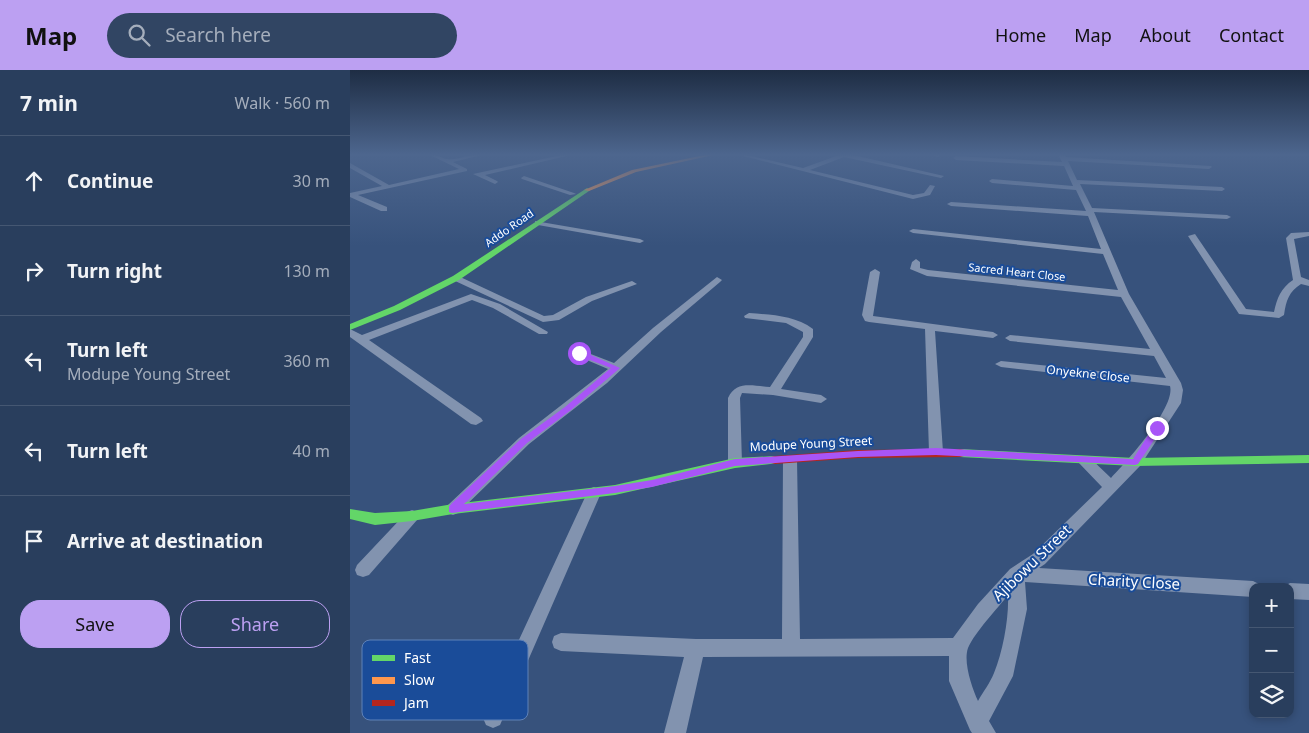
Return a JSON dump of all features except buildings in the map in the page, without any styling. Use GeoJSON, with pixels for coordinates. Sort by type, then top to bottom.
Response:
{"type":"FeatureCollection","features":[{"type":"Feature","properties":{"kind":"main road","name":"Addo Road"},"geometry":{"type":"LineString","coordinates":[[350,322],[448,277],[572,194],[589,185]]}},
{"type":"Feature","properties":{"kind":"main road","name":"Addo Road"},"geometry":{"type":"LineString","coordinates":[[350,327],[397,308],[456,278],[596,185]]}},
{"type":"Feature","properties":{"kind":"main road","name":"Modupe Young Street"},"geometry":{"type":"LineString","coordinates":[[350,514],[375,519],[412,516],[652,483],[735,463],[858,454],[936,452],[1135,462],[1309,459]]}},
{"type":"Feature","properties":{"kind":"street"},"geometry":{"type":"LineString","coordinates":[[384,185],[388,187]]}},
{"type":"Feature","properties":{"kind":"street"},"geometry":{"type":"LineString","coordinates":[[350,195],[397,185]]}},
{"type":"Feature","properties":{"kind":"street"},"geometry":{"type":"LineString","coordinates":[[545,185],[572,194]]}},
{"type":"Feature","properties":{"kind":"street"},"geometry":{"type":"LineString","coordinates":[[863,185],[916,198],[928,194],[932,186]]}},
{"type":"Feature","properties":{"kind":"street"},"geometry":{"type":"LineString","coordinates":[[1075,185],[1222,190]]}},
{"type":"Feature","properties":{"kind":"street"},"geometry":{"type":"LineString","coordinates":[[1075,185],[1090,212],[1124,294],[1175,383]]}},
{"type":"Feature","properties":{"kind":"street"},"geometry":{"type":"LineString","coordinates":[[350,195],[384,209]]}},
{"type":"Feature","properties":{"kind":"street"},"geometry":{"type":"LineString","coordinates":[[951,204],[1227,217]]}},
{"type":"Feature","properties":{"kind":"street"},"geometry":{"type":"LineString","coordinates":[[538,223],[640,241]]}},
{"type":"Feature","properties":{"kind":"street"},"geometry":{"type":"LineString","coordinates":[[913,231],[1105,252]]}},
{"type":"Feature","properties":{"kind":"street"},"geometry":{"type":"LineString","coordinates":[[1304,282],[1297,279],[1290,238],[1294,235],[1309,234]]}},
{"type":"Feature","properties":{"kind":"street"},"geometry":{"type":"LineString","coordinates":[[1192,236],[1243,312],[1280,316],[1280,300],[1289,286],[1304,282]]}},
{"type":"Feature","properties":{"kind":"street","name":"Sacred Heart Close"},"geometry":{"type":"LineString","coordinates":[[916,262],[915,269],[927,274],[1124,294]]}},
{"type":"Feature","properties":{"kind":"street"},"geometry":{"type":"LineString","coordinates":[[875,272],[867,315],[869,319],[993,335]]}},
{"type":"Feature","properties":{"kind":"street"},"geometry":{"type":"LineString","coordinates":[[456,278],[543,319],[555,318],[589,299],[632,284]]}},
{"type":"Feature","properties":{"kind":"street"},"geometry":{"type":"LineString","coordinates":[[452,509],[524,441],[616,368],[657,330],[717,280]]}},
{"type":"Feature","properties":{"kind":"street"},"geometry":{"type":"LineString","coordinates":[[355,336],[471,297],[478,298],[510,313],[543,332]]}},
{"type":"Feature","properties":{"kind":"street"},"geometry":{"type":"LineString","coordinates":[[749,316],[791,321],[802,326],[809,333],[773,391]]}},
{"type":"Feature","properties":{"kind":"street"},"geometry":{"type":"LineString","coordinates":[[930,327],[936,452]]}},
{"type":"Feature","properties":{"kind":"street"},"geometry":{"type":"LineString","coordinates":[[355,336],[476,421]]}},
{"type":"Feature","properties":{"kind":"street"},"geometry":{"type":"LineString","coordinates":[[1010,338],[1157,353]]}},
{"type":"Feature","properties":{"kind":"street"},"geometry":{"type":"LineString","coordinates":[[579,353],[616,368]]}},
{"type":"Feature","properties":{"kind":"street","name":"Onyekne Close"},"geometry":{"type":"LineString","coordinates":[[1001,364],[1175,383]]}},
{"type":"Feature","properties":{"kind":"street","name":"Ajibowu Street"},"geometry":{"type":"LineString","coordinates":[[958,648],[984,610],[1016,574],[1039,559],[1135,462],[1175,403],[1177,390],[1175,383]]}},
{"type":"Feature","properties":{"kind":"street"},"geometry":{"type":"LineString","coordinates":[[735,463],[736,393],[742,389],[773,391],[821,399]]}},
{"type":"Feature","properties":{"kind":"street"},"geometry":{"type":"LineString","coordinates":[[790,459],[791,648]]}},
{"type":"Feature","properties":{"kind":"street"},"geometry":{"type":"LineString","coordinates":[[1083,459],[1111,487]]}},
{"type":"Feature","properties":{"kind":"street"},"geometry":{"type":"LineString","coordinates":[[528,640],[594,492]]}},
{"type":"Feature","properties":{"kind":"street"},"geometry":{"type":"LineString","coordinates":[[363,570],[412,516]]}},
{"type":"Feature","properties":{"kind":"street"},"geometry":{"type":"LineString","coordinates":[[981,728],[1003,676],[1015,629],[1018,609],[1016,574]]}},
{"type":"Feature","properties":{"kind":"street","name":"Charity Close"},"geometry":{"type":"LineString","coordinates":[[1016,574],[1249,589]]}},
{"type":"Feature","properties":{"kind":"street"},"geometry":{"type":"LineString","coordinates":[[1294,591],[1309,592]]}},
{"type":"Feature","properties":{"kind":"street"},"geometry":{"type":"LineString","coordinates":[[562,642],[696,648],[958,648],[959,681],[981,728]]}},
{"type":"Feature","properties":{"kind":"street"},"geometry":{"type":"LineString","coordinates":[[675,733],[696,648]]}},
{"type":"Feature","properties":{"kind":"traffic: fast"},"geometry":{"type":"LineString","coordinates":[[350,327],[397,308],[456,278],[587,190]]}},
{"type":"Feature","properties":{"kind":"traffic: fast"},"geometry":{"type":"LineString","coordinates":[[960,453],[1135,462],[1309,459]]}},
{"type":"Feature","properties":{"kind":"traffic: fast"},"geometry":{"type":"LineString","coordinates":[[350,514],[375,519],[412,516],[453,509],[615,490],[735,463],[775,460]]}},
{"type":"Feature","properties":{"kind":"traffic: slow"},"geometry":{"type":"LineString","coordinates":[[587,190],[600,185]]}},
{"type":"Feature","properties":{"kind":"traffic: jam"},"geometry":{"type":"LineString","coordinates":[[775,460],[858,454],[960,453]]}},
{"type":"Feature","properties":{"kind":"route"},"geometry":{"type":"LineString","coordinates":[[579,353],[616,368],[524,441],[452,509],[615,490],[735,463],[858,454],[936,452],[1135,462],[1157,428]]}}]}
